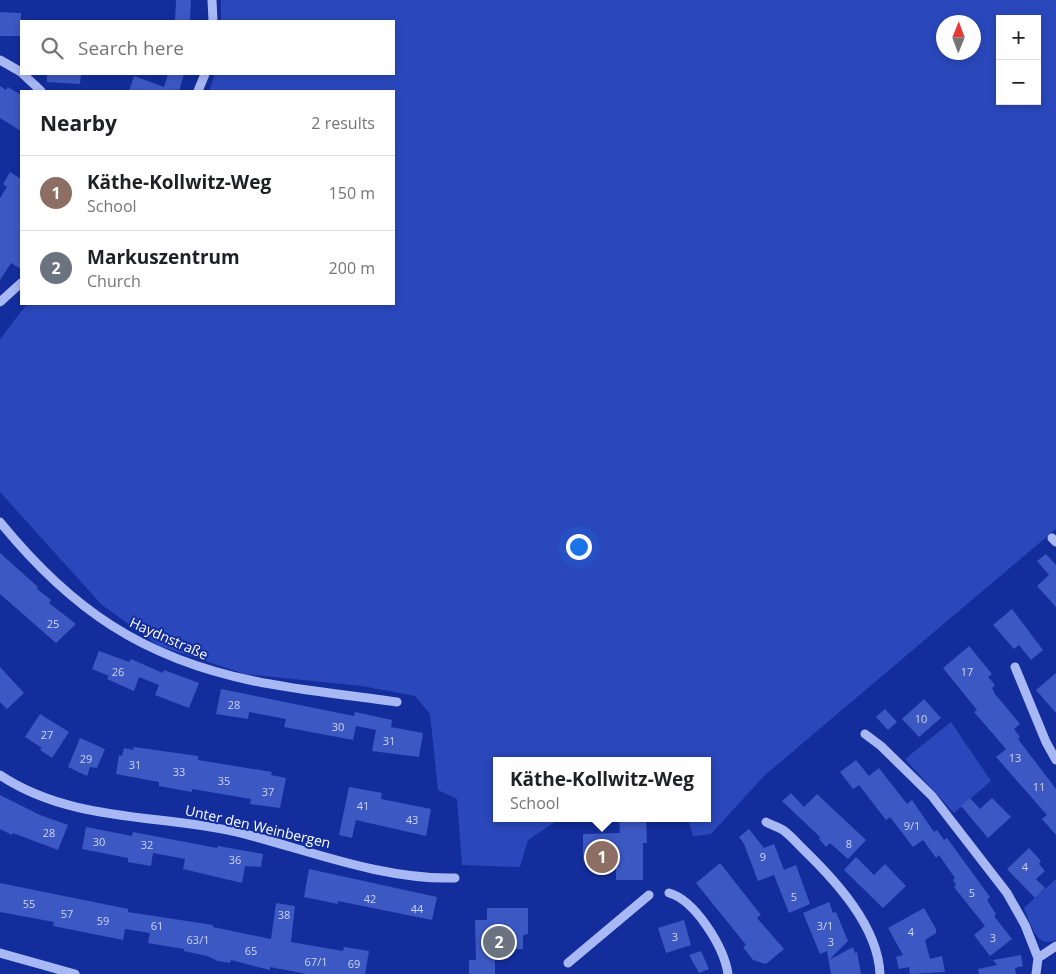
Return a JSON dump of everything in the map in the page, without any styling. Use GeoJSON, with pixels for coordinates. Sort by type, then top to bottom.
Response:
{"type":"FeatureCollection","features":[{"type":"Feature","properties":{"kind":"street"},"geometry":{"type":"LineString","coordinates":[[212,0],[213,20]]}},
{"type":"Feature","properties":{"kind":"street"},"geometry":{"type":"LineString","coordinates":[[0,60],[20,72]]}},
{"type":"Feature","properties":{"kind":"street"},"geometry":{"type":"LineString","coordinates":[[24,75],[40,90]]}},
{"type":"Feature","properties":{"kind":"street"},"geometry":{"type":"LineString","coordinates":[[198,90],[205,75]]}},
{"type":"Feature","properties":{"kind":"street"},"geometry":{"type":"LineString","coordinates":[[0,302],[20,284]]}},
{"type":"Feature","properties":{"kind":"street","name":"Haydnstraße"},"geometry":{"type":"LineString","coordinates":[[0,522],[37,563],[82,606],[95,617],[146,646],[187,663],[256,682],[397,702]]}},
{"type":"Feature","properties":{"kind":"street"},"geometry":{"type":"LineString","coordinates":[[1016,667],[1046,742],[1056,760]]}},
{"type":"Feature","properties":{"kind":"street"},"geometry":{"type":"LineString","coordinates":[[865,734],[926,790],[1007,893],[1025,924],[1038,958],[1036,974]]}},
{"type":"Feature","properties":{"kind":"street","name":"Unter den Weinbergen"},"geometry":{"type":"LineString","coordinates":[[0,775],[45,797],[110,815],[183,821],[237,832],[379,870],[407,875],[455,878]]}},
{"type":"Feature","properties":{"kind":"street"},"geometry":{"type":"LineString","coordinates":[[766,822],[784,830],[844,895],[870,936],[878,957],[880,974]]}},
{"type":"Feature","properties":{"kind":"street"},"geometry":{"type":"LineString","coordinates":[[669,892],[679,895],[705,926],[720,948],[728,974]]}},
{"type":"Feature","properties":{"kind":"street"},"geometry":{"type":"LineString","coordinates":[[568,963],[649,895]]}},
{"type":"Feature","properties":{"kind":"street"},"geometry":{"type":"LineString","coordinates":[[1038,958],[1056,946]]}},
{"type":"Feature","properties":{"kind":"street"},"geometry":{"type":"LineString","coordinates":[[0,953],[75,974]]}},
{"type":"Feature","properties":{"kind":"shaded area"},"geometry":{"type":"Polygon","coordinates":[[[221,0],[1056,0],[1056,529],[765,775],[711,834],[693,836],[689,822],[711,822],[711,757],[493,757],[493,822],[555,822],[528,840],[520,867],[462,865],[457,799],[438,790],[430,714],[415,696],[362,686],[245,674],[159,646],[102,605],[0,492],[0,339],[26,305],[395,305],[395,90],[209,90],[215,75],[395,75],[395,20],[221,20],[221,0]]]}},
{"type":"Feature","properties":{"kind":"shaded area"},"geometry":{"type":"Polygon","coordinates":[[[951,722],[991,781],[954,813],[905,759],[951,722]]]}},
{"type":"Feature","properties":{"kind":"shaded area"},"geometry":{"type":"Polygon","coordinates":[[[1056,879],[1056,940],[1049,942],[1038,938],[1024,908],[1056,879]]]}},
{"type":"Feature","properties":{"kind":"building"},"geometry":{"type":"Polygon","coordinates":[[[176,0],[191,0],[190,20],[175,20],[176,0]]]}},
{"type":"Feature","properties":{"kind":"building"},"geometry":{"type":"Polygon","coordinates":[[[0,12],[21,13],[20,36],[0,36],[0,12]]]}},
{"type":"Feature","properties":{"kind":"building"},"geometry":{"type":"Polygon","coordinates":[[[47,75],[81,75],[80,84],[47,82],[47,75]]]}},
{"type":"Feature","properties":{"kind":"building"},"geometry":{"type":"Polygon","coordinates":[[[168,75],[184,75],[179,90],[129,90],[134,76],[164,87],[168,75]]]}},
{"type":"Feature","properties":{"kind":"building"},"geometry":{"type":"Polygon","coordinates":[[[0,86],[6,90],[8,87],[20,94],[20,130],[0,118],[0,86]]]}},
{"type":"Feature","properties":{"kind":"building"},"geometry":{"type":"Polygon","coordinates":[[[10,172],[20,178],[20,268],[11,263],[0,280],[0,198],[7,187],[3,184],[10,172]]]}},
{"type":"Feature","properties":{"kind":"building"},"geometry":{"type":"Polygon","coordinates":[[[0,553],[51,600],[49,603],[76,624],[56,643],[0,594],[0,553]]]}},
{"type":"Feature","properties":{"kind":"building"},"geometry":{"type":"Polygon","coordinates":[[[1046,554],[1056,565],[1056,607],[1037,586],[1049,575],[1037,561],[1046,554]]]}},
{"type":"Feature","properties":{"kind":"building"},"geometry":{"type":"Polygon","coordinates":[[[1012,609],[1043,650],[1031,660],[1019,645],[1014,649],[993,625],[1012,609]]]}},
{"type":"Feature","properties":{"kind":"building"},"geometry":{"type":"Polygon","coordinates":[[[969,646],[992,674],[988,677],[995,685],[992,688],[995,694],[1020,724],[1014,729],[1020,737],[1018,739],[1056,789],[1056,835],[1042,819],[1047,815],[996,757],[1006,749],[974,712],[977,710],[943,668],[969,646]]]}},
{"type":"Feature","properties":{"kind":"building"},"geometry":{"type":"Polygon","coordinates":[[[99,651],[129,662],[131,659],[163,673],[164,670],[199,683],[189,708],[155,695],[159,685],[139,677],[134,691],[107,679],[109,676],[92,669],[99,651]]]}},
{"type":"Feature","properties":{"kind":"building"},"geometry":{"type":"Polygon","coordinates":[[[0,667],[24,693],[7,709],[0,702],[0,667]]]}},
{"type":"Feature","properties":{"kind":"building"},"geometry":{"type":"Polygon","coordinates":[[[1056,673],[1056,713],[1036,690],[1056,673]]]}},
{"type":"Feature","properties":{"kind":"building"},"geometry":{"type":"Polygon","coordinates":[[[221,689],[354,716],[355,712],[392,720],[391,727],[423,733],[419,757],[372,751],[376,730],[356,726],[353,740],[284,727],[286,719],[249,712],[248,719],[216,714],[221,689]]]}},
{"type":"Feature","properties":{"kind":"building"},"geometry":{"type":"Polygon","coordinates":[[[924,699],[941,718],[919,737],[902,719],[924,699]]]}},
{"type":"Feature","properties":{"kind":"building"},"geometry":{"type":"Polygon","coordinates":[[[885,709],[897,722],[888,730],[876,717],[885,709]]]}},
{"type":"Feature","properties":{"kind":"building"},"geometry":{"type":"Polygon","coordinates":[[[40,714],[69,732],[52,758],[40,750],[42,748],[25,737],[40,714]]]}},
{"type":"Feature","properties":{"kind":"building"},"geometry":{"type":"Polygon","coordinates":[[[80,738],[105,749],[97,768],[90,767],[87,776],[68,767],[80,738]]]}},
{"type":"Feature","properties":{"kind":"building"},"geometry":{"type":"Polygon","coordinates":[[[134,747],[198,756],[198,760],[272,772],[271,775],[286,778],[280,808],[250,804],[251,799],[192,789],[192,792],[159,786],[159,782],[116,774],[119,755],[122,756],[124,748],[133,750],[134,747]]]}},
{"type":"Feature","properties":{"kind":"building"},"geometry":{"type":"Polygon","coordinates":[[[856,760],[869,776],[879,768],[907,804],[912,800],[934,832],[937,830],[944,840],[947,838],[990,897],[987,900],[996,914],[994,916],[1012,939],[990,956],[974,935],[985,926],[954,887],[956,885],[953,880],[955,878],[939,855],[936,858],[923,840],[913,847],[890,817],[886,820],[859,785],[853,789],[840,772],[856,760]]]}},
{"type":"Feature","properties":{"kind":"building"},"geometry":{"type":"Polygon","coordinates":[[[349,787],[382,793],[381,799],[431,809],[426,836],[356,820],[352,838],[339,835],[349,787]]]}},
{"type":"Feature","properties":{"kind":"building"},"geometry":{"type":"Polygon","coordinates":[[[791,793],[804,807],[817,794],[866,840],[848,859],[830,843],[826,847],[819,839],[820,837],[782,801],[791,793]]]}},
{"type":"Feature","properties":{"kind":"building"},"geometry":{"type":"Polygon","coordinates":[[[0,795],[40,815],[68,825],[58,850],[13,833],[12,835],[0,829],[0,795]]]}},
{"type":"Feature","properties":{"kind":"building"},"geometry":{"type":"Polygon","coordinates":[[[970,798],[980,809],[992,798],[1011,817],[988,838],[961,806],[970,798]]]}},
{"type":"Feature","properties":{"kind":"building"},"geometry":{"type":"Polygon","coordinates":[[[619,822],[646,822],[647,843],[643,843],[643,880],[616,880],[616,860],[583,861],[583,834],[620,833],[619,822]]]}},
{"type":"Feature","properties":{"kind":"building"},"geometry":{"type":"Polygon","coordinates":[[[86,827],[132,836],[133,832],[217,848],[218,846],[263,854],[261,867],[245,866],[242,883],[183,869],[185,859],[153,853],[151,866],[128,862],[128,858],[82,849],[86,827]]]}},
{"type":"Feature","properties":{"kind":"building"},"geometry":{"type":"Polygon","coordinates":[[[749,829],[764,848],[774,844],[784,870],[796,865],[810,904],[789,913],[774,875],[758,881],[744,844],[739,837],[749,829]]]}},
{"type":"Feature","properties":{"kind":"building"},"geometry":{"type":"Polygon","coordinates":[[[1029,848],[1041,861],[1039,864],[1045,871],[1036,879],[1045,888],[1035,898],[1007,869],[1029,848]]]}},
{"type":"Feature","properties":{"kind":"building"},"geometry":{"type":"Polygon","coordinates":[[[856,857],[874,875],[885,864],[906,886],[883,908],[844,870],[856,857]]]}},
{"type":"Feature","properties":{"kind":"building"},"geometry":{"type":"Polygon","coordinates":[[[720,863],[761,915],[757,918],[784,949],[766,964],[753,960],[743,947],[746,945],[696,883],[720,863]]]}},
{"type":"Feature","properties":{"kind":"building"},"geometry":{"type":"Polygon","coordinates":[[[309,869],[437,897],[432,920],[338,901],[338,904],[304,897],[309,869]]]}},
{"type":"Feature","properties":{"kind":"building"},"geometry":{"type":"Polygon","coordinates":[[[0,883],[128,909],[128,912],[213,925],[213,927],[271,939],[276,903],[295,906],[291,942],[343,951],[344,947],[369,951],[365,974],[307,974],[270,967],[270,970],[231,960],[230,963],[218,961],[207,956],[184,951],[184,949],[148,943],[150,933],[125,929],[123,940],[53,926],[54,922],[0,912],[0,883]]]}},
{"type":"Feature","properties":{"kind":"building"},"geometry":{"type":"Polygon","coordinates":[[[829,902],[833,913],[836,912],[848,941],[829,960],[853,947],[855,953],[857,952],[861,974],[831,974],[827,951],[820,954],[803,913],[829,902]]]}},
{"type":"Feature","properties":{"kind":"building"},"geometry":{"type":"Polygon","coordinates":[[[487,908],[528,908],[528,934],[523,935],[523,949],[495,950],[495,974],[469,974],[469,960],[476,960],[475,920],[487,920],[487,908]]]}},
{"type":"Feature","properties":{"kind":"building"},"geometry":{"type":"Polygon","coordinates":[[[924,908],[936,929],[936,933],[925,940],[930,959],[942,956],[945,972],[910,974],[909,967],[899,969],[896,957],[903,955],[888,928],[924,908]]]}},
{"type":"Feature","properties":{"kind":"building"},"geometry":{"type":"Polygon","coordinates":[[[684,920],[691,945],[666,953],[658,928],[684,920]]]}},
{"type":"Feature","properties":{"kind":"building"},"geometry":{"type":"Polygon","coordinates":[[[701,951],[709,969],[699,973],[689,955],[701,951]]]}},
{"type":"Feature","properties":{"kind":"building"},"geometry":{"type":"Polygon","coordinates":[[[1021,955],[1023,966],[1015,968],[1016,974],[979,974],[978,969],[997,965],[993,960],[1021,955]]]}},
{"type":"Feature","properties":{"kind":"place","name":"Käthe-Kollwitz-Weg"},"geometry":{"type":"Point","coordinates":[602,857]}},
{"type":"Feature","properties":{"kind":"place","name":"Markuszentrum"},"geometry":{"type":"Point","coordinates":[499,942]}}]}
